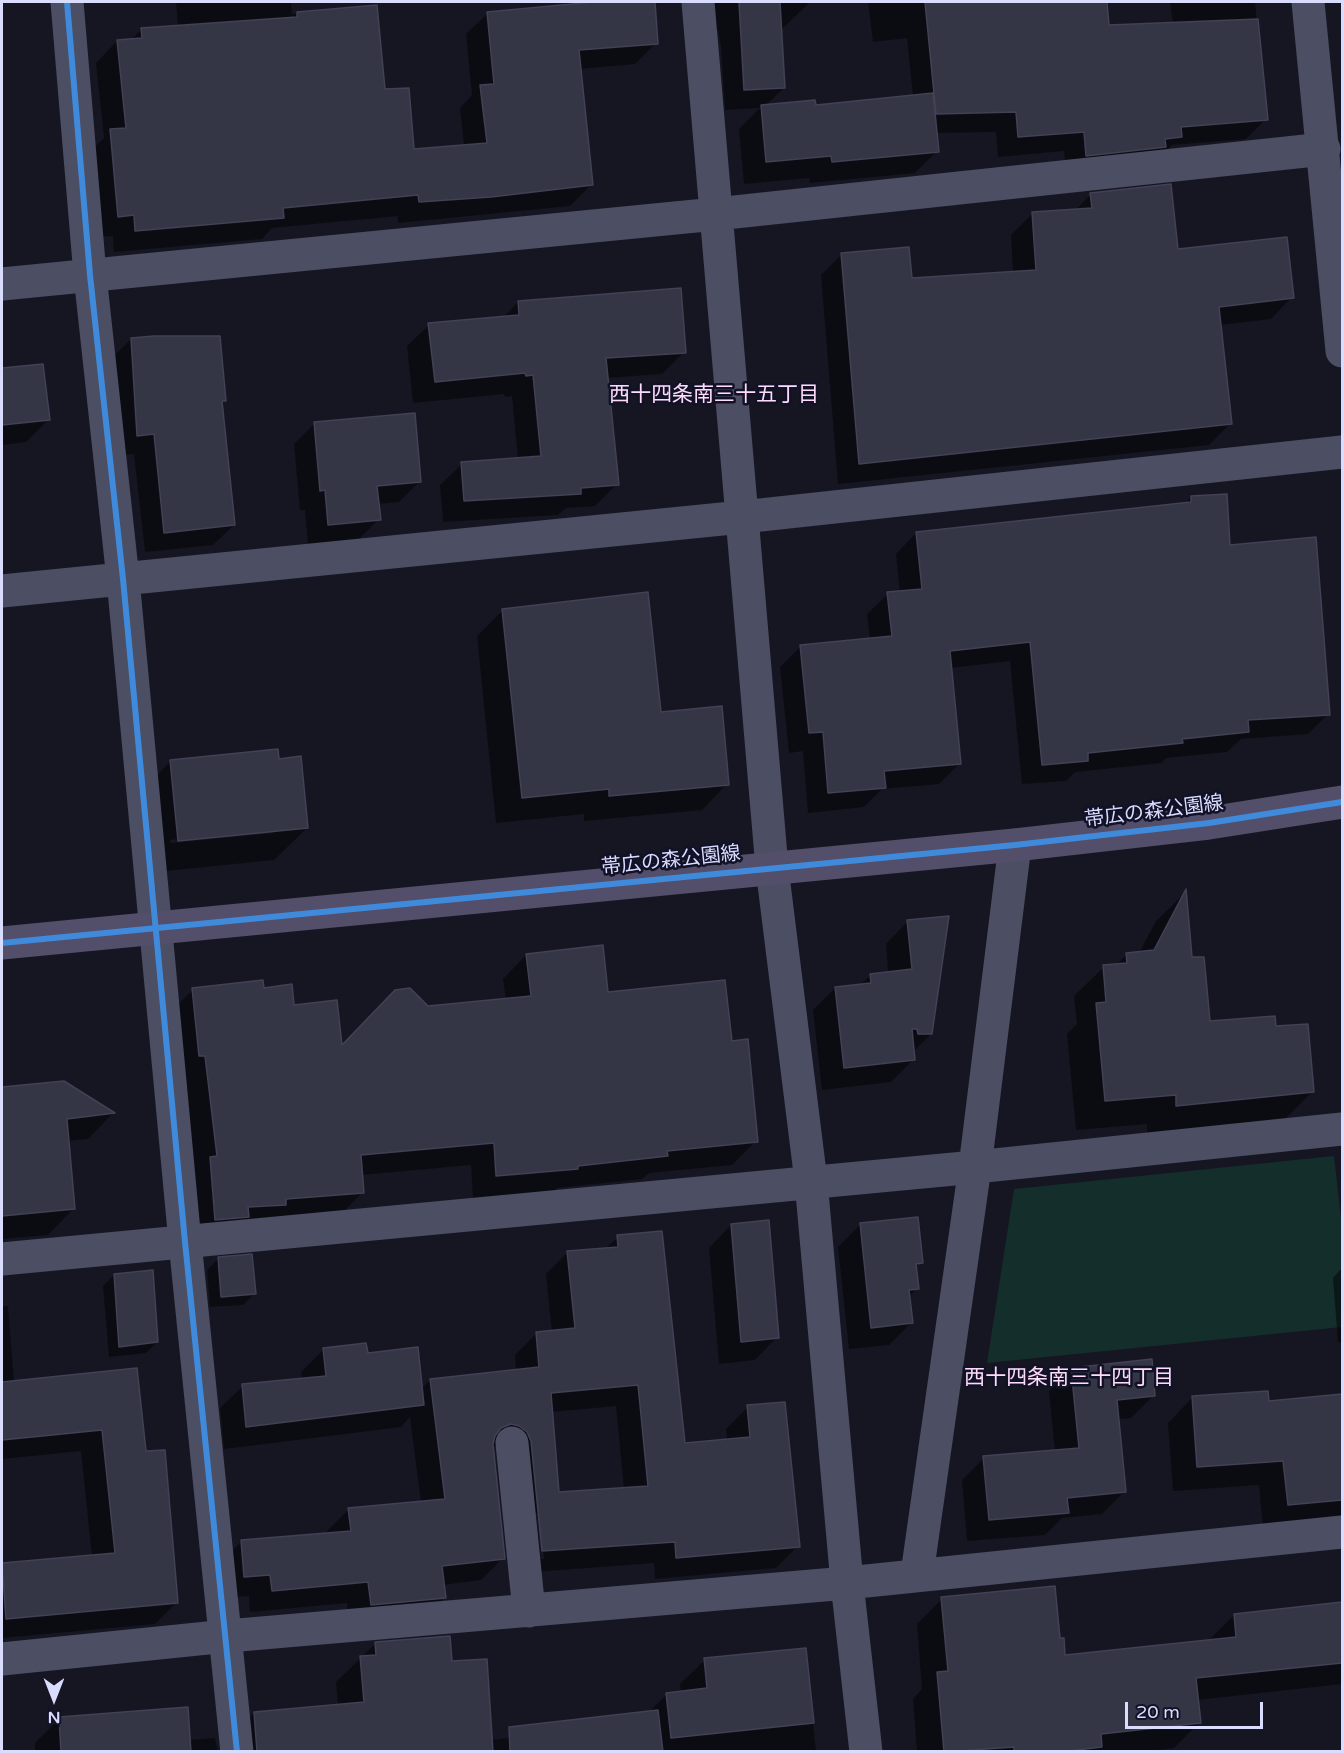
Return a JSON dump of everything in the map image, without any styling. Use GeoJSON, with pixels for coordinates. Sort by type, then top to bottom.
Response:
{"type":"FeatureCollection","features":[{"type":"Feature","properties":{"kind":"main road","name":"帯広の森公園線"},"geometry":{"type":"LineString","coordinates":[[2,943],[1015,845],[1209,823],[1342,802]]}},
{"type":"Feature","properties":{"kind":"street"},"geometry":{"type":"LineString","coordinates":[[67,2],[90,275],[123,579],[185,1242],[228,1636],[237,1752]]}},
{"type":"Feature","properties":{"kind":"street"},"geometry":{"type":"LineString","coordinates":[[698,2],[772,868],[811,1181],[847,1583],[866,1752]]}},
{"type":"Feature","properties":{"kind":"street"},"geometry":{"type":"LineString","coordinates":[[1308,2],[1324,149],[1336,209],[1342,351]]}},
{"type":"Feature","properties":{"kind":"street"},"geometry":{"type":"LineString","coordinates":[[2,284],[716,214],[1324,149]]}},
{"type":"Feature","properties":{"kind":"street"},"geometry":{"type":"LineString","coordinates":[[2,591],[742,518],[1342,452]]}},
{"type":"Feature","properties":{"kind":"street"},"geometry":{"type":"LineString","coordinates":[[917,1574],[975,1167],[1015,845]]}},
{"type":"Feature","properties":{"kind":"street"},"geometry":{"type":"LineString","coordinates":[[2,1259],[975,1167],[1342,1129]]}},
{"type":"Feature","properties":{"kind":"street"},"geometry":{"type":"LineString","coordinates":[[512,1443],[529,1611]]}},
{"type":"Feature","properties":{"kind":"street"},"geometry":{"type":"LineString","coordinates":[[2,1659],[228,1636],[847,1583],[1342,1532]]}},
{"type":"Feature","properties":{"kind":"green space"},"geometry":{"type":"Polygon","coordinates":[[[1334,1156],[1342,1227],[1342,1327],[987,1363],[1014,1189],[1334,1156]]]}},
{"type":"Feature","properties":{"kind":"building"},"geometry":{"type":"Polygon","coordinates":[[[593,2],[655,2],[658,44],[579,50],[593,185],[491,197],[419,202],[418,195],[283,208],[284,218],[135,231],[134,215],[118,217],[110,129],[126,128],[117,40],[142,38],[141,28],[297,17],[297,12],[377,5],[385,89],[409,88],[414,149],[487,143],[480,85],[494,84],[487,12],[593,2]]]}},
{"type":"Feature","properties":{"kind":"building"},"geometry":{"type":"Polygon","coordinates":[[[739,2],[780,2],[785,88],[744,90],[739,2]]]}},
{"type":"Feature","properties":{"kind":"building"},"geometry":{"type":"Polygon","coordinates":[[[925,2],[1107,2],[1109,25],[1258,19],[1268,120],[1181,127],[1182,137],[1165,139],[1166,147],[1086,156],[1084,132],[1018,137],[1016,112],[936,114],[925,2]]]}},
{"type":"Feature","properties":{"kind":"building"},"geometry":{"type":"Polygon","coordinates":[[[933,93],[939,152],[832,162],[831,156],[766,162],[761,105],[815,100],[816,105],[933,93]]]}},
{"type":"Feature","properties":{"kind":"building"},"geometry":{"type":"Polygon","coordinates":[[[1171,184],[1178,249],[1287,237],[1294,298],[1219,307],[1232,424],[859,464],[841,253],[909,247],[912,278],[1036,270],[1032,212],[1092,208],[1090,193],[1171,184]]]}},
{"type":"Feature","properties":{"kind":"building"},"geometry":{"type":"Polygon","coordinates":[[[681,288],[686,353],[606,358],[619,485],[581,488],[581,494],[464,501],[461,462],[541,456],[533,375],[526,376],[525,373],[435,382],[428,323],[519,315],[518,301],[681,288]]]}},
{"type":"Feature","properties":{"kind":"building"},"geometry":{"type":"Polygon","coordinates":[[[220,336],[226,401],[222,401],[235,525],[164,533],[154,434],[137,436],[131,338],[220,336]]]}},
{"type":"Feature","properties":{"kind":"building"},"geometry":{"type":"Polygon","coordinates":[[[43,364],[50,420],[2,425],[2,368],[43,364]]]}},
{"type":"Feature","properties":{"kind":"building"},"geometry":{"type":"Polygon","coordinates":[[[415,413],[421,482],[377,486],[381,520],[328,525],[325,490],[320,491],[314,422],[415,413]]]}},
{"type":"Feature","properties":{"kind":"building"},"geometry":{"type":"Polygon","coordinates":[[[1227,494],[1230,545],[1316,537],[1330,715],[1248,720],[1249,732],[1182,739],[1183,743],[1088,753],[1088,761],[1042,765],[1030,642],[950,651],[961,764],[884,771],[886,788],[828,793],[823,732],[809,733],[800,645],[892,636],[887,592],[922,589],[916,532],[1191,502],[1191,496],[1227,494]]]}},
{"type":"Feature","properties":{"kind":"building"},"geometry":{"type":"Polygon","coordinates":[[[648,592],[661,712],[722,706],[729,785],[609,796],[609,789],[522,798],[502,609],[648,592]]]}},
{"type":"Feature","properties":{"kind":"building"},"geometry":{"type":"Polygon","coordinates":[[[278,749],[279,759],[301,756],[308,828],[178,841],[170,760],[278,749]]]}},
{"type":"Feature","properties":{"kind":"building"},"geometry":{"type":"Polygon","coordinates":[[[1186,889],[1192,957],[1204,957],[1210,1021],[1275,1016],[1276,1026],[1308,1024],[1314,1092],[1176,1106],[1176,1095],[1105,1101],[1096,1003],[1106,1002],[1103,965],[1127,963],[1126,953],[1154,950],[1186,889]]]}},
{"type":"Feature","properties":{"kind":"building"},"geometry":{"type":"Polygon","coordinates":[[[949,916],[932,1034],[918,1034],[917,1029],[912,1029],[915,1060],[844,1068],[835,987],[871,983],[870,974],[912,969],[907,920],[949,916]]]}},
{"type":"Feature","properties":{"kind":"building"},"geometry":{"type":"Polygon","coordinates":[[[603,945],[608,992],[725,980],[732,1041],[748,1039],[758,1142],[667,1151],[668,1156],[578,1166],[578,1169],[496,1176],[494,1143],[361,1155],[364,1193],[286,1199],[286,1205],[248,1207],[249,1217],[215,1220],[210,1157],[217,1156],[205,1056],[199,1056],[192,988],[263,980],[264,988],[292,984],[294,1005],[337,1000],[342,1045],[395,990],[410,988],[428,1006],[531,996],[526,954],[603,945]]]}},
{"type":"Feature","properties":{"kind":"building"},"geometry":{"type":"Polygon","coordinates":[[[64,1081],[115,1113],[67,1119],[75,1209],[2,1216],[2,1087],[64,1081]]]}},
{"type":"Feature","properties":{"kind":"building"},"geometry":{"type":"Polygon","coordinates":[[[918,1217],[923,1263],[916,1264],[919,1289],[909,1290],[913,1323],[871,1328],[860,1223],[918,1217]]]}},
{"type":"Feature","properties":{"kind":"building"},"geometry":{"type":"Polygon","coordinates":[[[769,1220],[779,1338],[741,1342],[731,1224],[769,1220]]]}},
{"type":"Feature","properties":{"kind":"building"},"geometry":{"type":"Polygon","coordinates":[[[662,1231],[685,1443],[750,1437],[747,1405],[785,1402],[800,1547],[676,1558],[675,1542],[542,1551],[531,1441],[527,1432],[511,1424],[501,1428],[493,1444],[505,1559],[442,1566],[446,1598],[371,1605],[368,1582],[272,1591],[270,1575],[244,1577],[241,1540],[351,1531],[348,1508],[445,1499],[430,1379],[539,1367],[536,1332],[575,1328],[567,1251],[618,1247],[617,1235],[662,1231]],[[638,1385],[551,1393],[559,1492],[648,1486],[638,1385]]]}},
{"type":"Feature","properties":{"kind":"building"},"geometry":{"type":"Polygon","coordinates":[[[252,1254],[256,1294],[221,1297],[218,1257],[252,1254]]]}},
{"type":"Feature","properties":{"kind":"building"},"geometry":{"type":"Polygon","coordinates":[[[153,1270],[158,1342],[119,1347],[114,1274],[153,1270]]]}},
{"type":"Feature","properties":{"kind":"building"},"geometry":{"type":"Polygon","coordinates":[[[366,1343],[368,1353],[418,1347],[424,1405],[246,1427],[242,1384],[326,1376],[323,1348],[366,1343]]]}},
{"type":"Feature","properties":{"kind":"building"},"geometry":{"type":"Polygon","coordinates":[[[1152,1359],[1155,1396],[1117,1400],[1126,1492],[1067,1498],[1069,1513],[989,1520],[983,1456],[1079,1448],[1071,1368],[1152,1359]]]}},
{"type":"Feature","properties":{"kind":"building"},"geometry":{"type":"Polygon","coordinates":[[[137,1368],[146,1451],[165,1450],[178,1603],[6,1619],[2,1563],[115,1553],[102,1430],[2,1440],[2,1382],[137,1368]]]}},
{"type":"Feature","properties":{"kind":"building"},"geometry":{"type":"Polygon","coordinates":[[[1268,1391],[1269,1401],[1342,1394],[1342,1500],[1288,1505],[1283,1461],[1197,1467],[1192,1396],[1268,1391]]]}},
{"type":"Feature","properties":{"kind":"building"},"geometry":{"type":"Polygon","coordinates":[[[1055,1586],[1060,1638],[1064,1638],[1065,1655],[1236,1637],[1234,1614],[1342,1602],[1342,1663],[1196,1678],[1201,1723],[1101,1734],[1102,1747],[1061,1752],[1014,1752],[1014,1747],[944,1752],[937,1672],[948,1671],[941,1597],[1055,1586]]]}},
{"type":"Feature","properties":{"kind":"building"},"geometry":{"type":"Polygon","coordinates":[[[450,1636],[452,1661],[487,1659],[493,1752],[257,1752],[254,1712],[364,1702],[360,1656],[376,1655],[375,1642],[450,1636]]]}},
{"type":"Feature","properties":{"kind":"building"},"geometry":{"type":"Polygon","coordinates":[[[806,1648],[814,1723],[671,1738],[666,1693],[707,1688],[704,1658],[806,1648]]]}},
{"type":"Feature","properties":{"kind":"building"},"geometry":{"type":"Polygon","coordinates":[[[188,1707],[191,1752],[61,1752],[59,1717],[188,1707]]]}},
{"type":"Feature","properties":{"kind":"building"},"geometry":{"type":"Polygon","coordinates":[[[658,1710],[663,1752],[510,1752],[509,1727],[658,1710]]]}},
{"type":"Feature","properties":{"kind":"cycle path"},"geometry":{"type":"LineString","coordinates":[[67,2],[90,275],[123,579],[185,1242],[237,1752]]}},
{"type":"Feature","properties":{"kind":"cycle path"},"geometry":{"type":"LineString","coordinates":[[2,943],[1015,845],[1209,823],[1342,802]]}},
{"type":"Feature","properties":{"kind":"district","name":"西十四条南三十五丁目"},"geometry":{"type":"Point","coordinates":[714,395]}},
{"type":"Feature","properties":{"kind":"district","name":"西十四条南三十四丁目"},"geometry":{"type":"Point","coordinates":[1069,1378]}}]}
